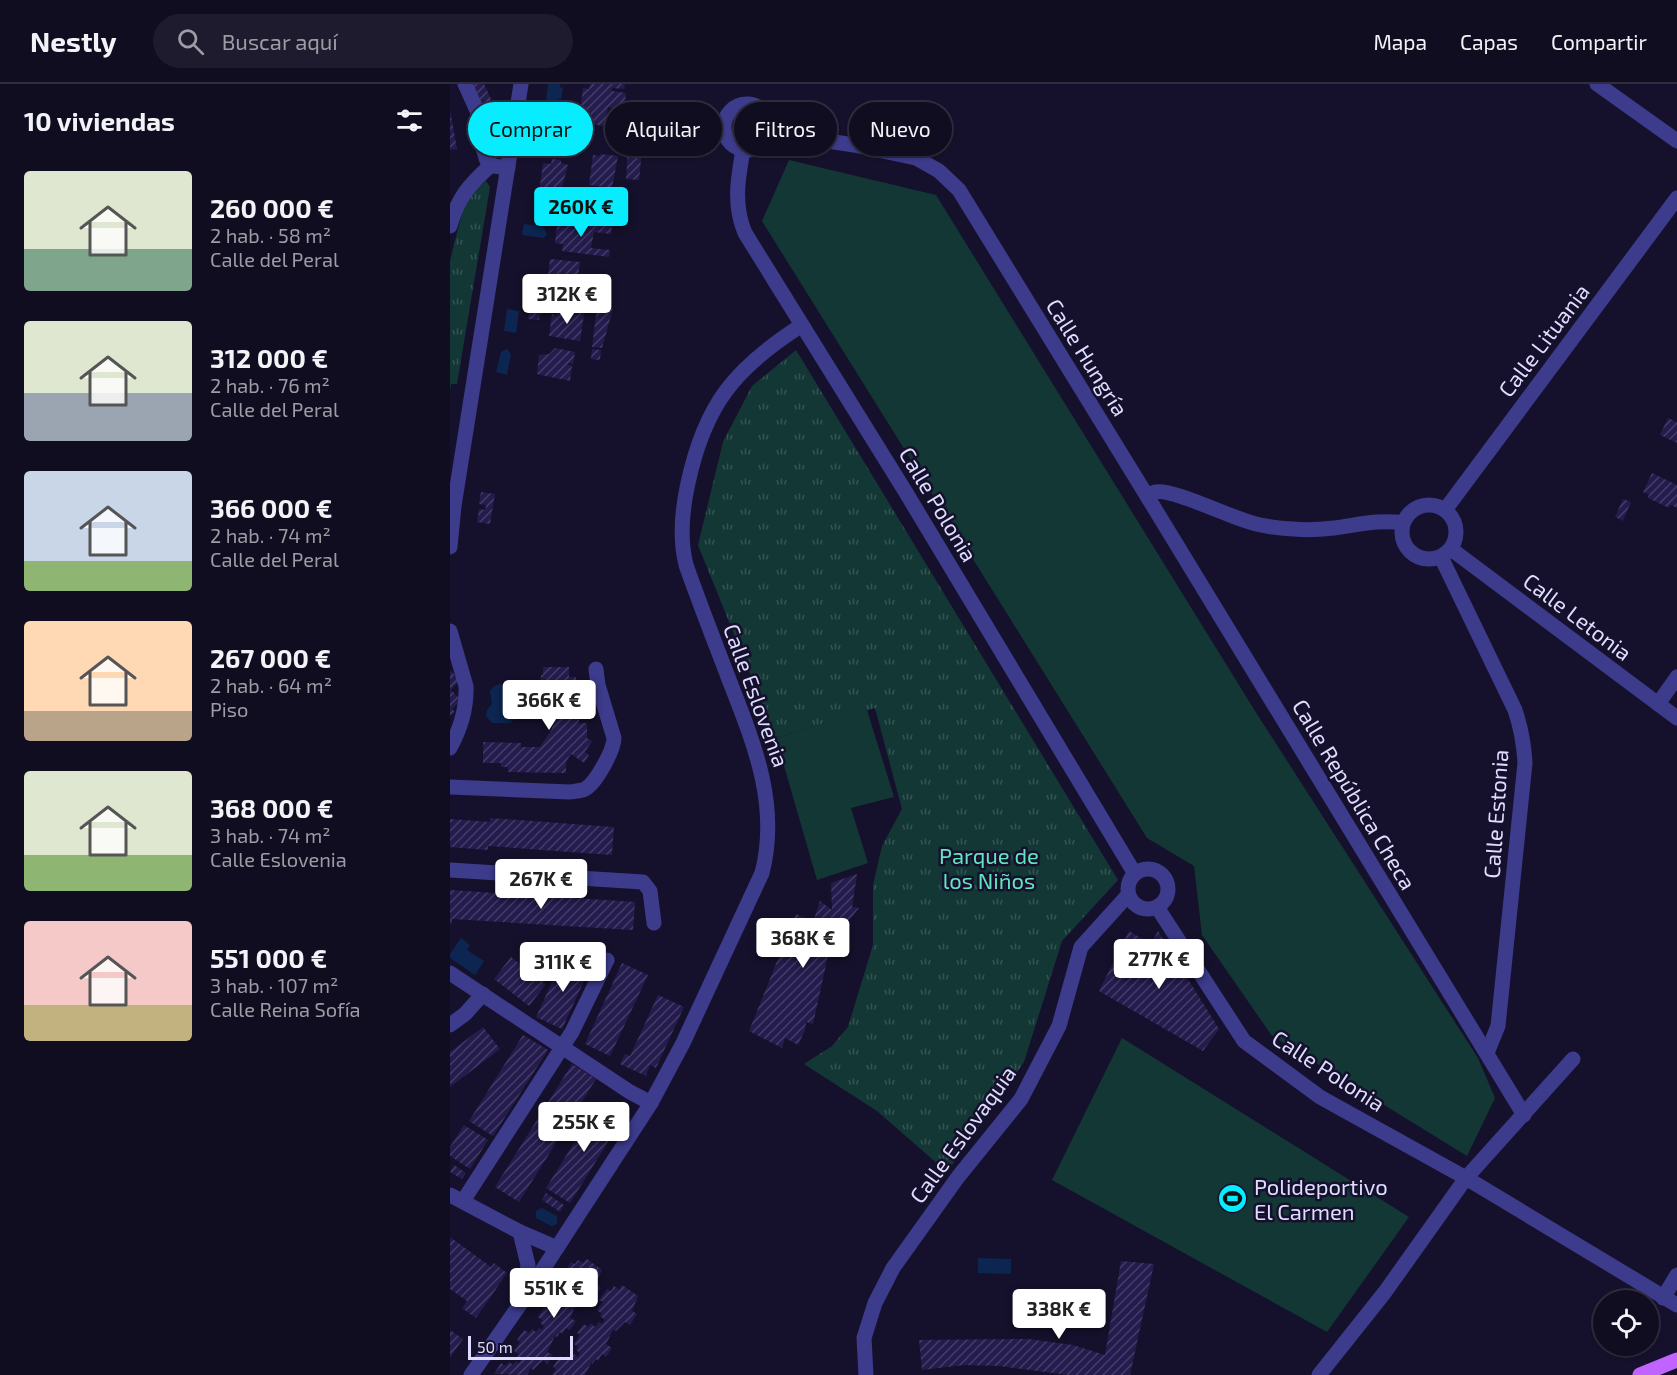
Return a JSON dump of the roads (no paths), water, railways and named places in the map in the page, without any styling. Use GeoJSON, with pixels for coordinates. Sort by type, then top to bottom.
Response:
{"type":"FeatureCollection","features":[{"type":"Feature","properties":{"kind":"main road"},"geometry":{"type":"LineString","coordinates":[[1640,1375],[1677,1360]]}},
{"type":"Feature","properties":{"kind":"street"},"geometry":{"type":"LineString","coordinates":[[465,84],[478,113],[484,155],[490,165],[508,168]]}},
{"type":"Feature","properties":{"kind":"street"},"geometry":{"type":"LineString","coordinates":[[513,84],[516,102]]}},
{"type":"Feature","properties":{"kind":"street"},"geometry":{"type":"LineString","coordinates":[[518,102],[521,84]]}},
{"type":"Feature","properties":{"kind":"street"},"geometry":{"type":"LineString","coordinates":[[1597,84],[1677,141]]}},
{"type":"Feature","properties":{"kind":"street"},"geometry":{"type":"LineString","coordinates":[[734,109],[726,118],[724,126],[730,141],[734,144]]}},
{"type":"Feature","properties":{"kind":"street","name":"Calle Hungría"},"geometry":{"type":"LineString","coordinates":[[837,143],[900,153],[928,164],[950,180],[967,203],[1147,496]]}},
{"type":"Feature","properties":{"kind":"street"},"geometry":{"type":"LineString","coordinates":[[450,547],[454,506],[510,156]]}},
{"type":"Feature","properties":{"kind":"street","name":"Calle Polonia"},"geometry":{"type":"LineString","coordinates":[[742,156],[737,199],[741,223],[1135,874]]}},
{"type":"Feature","properties":{"kind":"street"},"geometry":{"type":"LineString","coordinates":[[450,226],[460,198],[490,165]]}},
{"type":"Feature","properties":{"kind":"street","name":"Calle Lituania"},"geometry":{"type":"LineString","coordinates":[[1445,510],[1677,198]]}},
{"type":"Feature","properties":{"kind":"street","name":"Calle Eslovenia"},"geometry":{"type":"LineString","coordinates":[[471,1375],[524,1300],[651,1103],[683,1043],[757,888],[764,867],[767,845],[766,796],[760,763],[683,554],[681,534],[686,492],[700,436],[719,399],[758,355],[802,324]]}},
{"type":"Feature","properties":{"kind":"street"},"geometry":{"type":"LineString","coordinates":[[1147,496],[1153,492],[1162,492],[1188,499],[1240,520],[1294,530],[1374,523],[1403,523]]}},
{"type":"Feature","properties":{"kind":"street","name":"Calle República Checa"},"geometry":{"type":"LineString","coordinates":[[1147,496],[1524,1115]]}},
{"type":"Feature","properties":{"kind":"street"},"geometry":{"type":"LineString","coordinates":[[1421,506],[1437,506],[1445,510],[1451,516],[1457,532],[1446,553],[1432,559],[1415,556],[1403,541],[1403,523],[1407,516],[1421,506]]}},
{"type":"Feature","properties":{"kind":"street","name":"Calle Estonia"},"geometry":{"type":"LineString","coordinates":[[1446,553],[1515,710],[1524,745],[1524,775],[1498,1026],[1487,1053]]}},
{"type":"Feature","properties":{"kind":"street","name":"Calle Letonia"},"geometry":{"type":"LineString","coordinates":[[1446,553],[1677,718]]}},
{"type":"Feature","properties":{"kind":"street"},"geometry":{"type":"LineString","coordinates":[[450,631],[452,652],[466,686],[462,719],[450,748]]}},
{"type":"Feature","properties":{"kind":"street"},"geometry":{"type":"LineString","coordinates":[[450,787],[570,792],[583,790],[590,785],[614,745],[596,669]]}},
{"type":"Feature","properties":{"kind":"street"},"geometry":{"type":"LineString","coordinates":[[1658,705],[1677,677]]}},
{"type":"Feature","properties":{"kind":"street"},"geometry":{"type":"LineString","coordinates":[[450,870],[643,882],[650,891],[654,923]]}},
{"type":"Feature","properties":{"kind":"street"},"geometry":{"type":"LineString","coordinates":[[1141,870],[1154,870],[1165,878],[1168,891],[1157,907],[1140,908],[1131,900],[1128,895],[1129,884],[1135,874],[1141,870]]}},
{"type":"Feature","properties":{"kind":"street","name":"Calle Eslovaquia"},"geometry":{"type":"LineString","coordinates":[[866,1375],[864,1338],[875,1303],[893,1268],[958,1177],[1021,1099],[1059,1026],[1081,947],[1128,895]]}},
{"type":"Feature","properties":{"kind":"street","name":"Calle Polonia"},"geometry":{"type":"LineString","coordinates":[[1157,907],[1244,1041],[1320,1097],[1466,1178],[1670,1302]]}},
{"type":"Feature","properties":{"kind":"street"},"geometry":{"type":"LineString","coordinates":[[557,1248],[520,1232],[456,1198],[563,1047],[607,960]]}},
{"type":"Feature","properties":{"kind":"street"},"geometry":{"type":"LineString","coordinates":[[450,974],[630,1092],[651,1103]]}},
{"type":"Feature","properties":{"kind":"street"},"geometry":{"type":"LineString","coordinates":[[450,1025],[465,1014],[483,994]]}},
{"type":"Feature","properties":{"kind":"street"},"geometry":{"type":"LineString","coordinates":[[1318,1375],[1385,1292],[1466,1178],[1573,1059]]}},
{"type":"Feature","properties":{"kind":"street"},"geometry":{"type":"LineString","coordinates":[[520,1232],[528,1264],[524,1300]]}},
{"type":"Feature","properties":{"kind":"street"},"geometry":{"type":"LineString","coordinates":[[1670,1302],[1677,1275]]}},
{"type":"Feature","properties":{"kind":"water"},"geometry":{"type":"Polygon","coordinates":[[[548,84],[560,84],[563,88],[561,99],[556,102],[546,100],[548,84]]]}},
{"type":"Feature","properties":{"kind":"water"},"geometry":{"type":"Polygon","coordinates":[[[524,224],[544,227],[547,235],[543,238],[522,235],[524,224]]]}},
{"type":"Feature","properties":{"kind":"water"},"geometry":{"type":"Polygon","coordinates":[[[507,309],[519,311],[516,333],[504,331],[507,309]]]}},
{"type":"Feature","properties":{"kind":"water"},"geometry":{"type":"Polygon","coordinates":[[[507,349],[511,354],[507,375],[496,372],[501,352],[507,349]]]}},
{"type":"Feature","properties":{"kind":"water"},"geometry":{"type":"Polygon","coordinates":[[[500,684],[508,691],[504,706],[511,706],[516,713],[515,719],[510,723],[492,723],[486,716],[492,704],[490,691],[494,686],[500,684]]]}},
{"type":"Feature","properties":{"kind":"water"},"geometry":{"type":"Polygon","coordinates":[[[461,938],[470,945],[467,950],[484,961],[475,975],[450,958],[450,954],[461,938]]]}},
{"type":"Feature","properties":{"kind":"water"},"geometry":{"type":"Polygon","coordinates":[[[542,1208],[557,1216],[557,1224],[551,1226],[536,1218],[536,1211],[542,1208]]]}},
{"type":"Feature","properties":{"kind":"water"},"geometry":{"type":"Polygon","coordinates":[[[978,1258],[1011,1259],[1011,1274],[978,1273],[978,1258]]]}},
{"type":"Feature","properties":{"kind":"place","name":"Polideportivo El Carmen"},"geometry":{"type":"Point","coordinates":[1233,1199]}},
{"type":"Feature","properties":{"kind":"park label","name":"Parque de los Niños"},"geometry":{"type":"Point","coordinates":[989,868]}}]}
